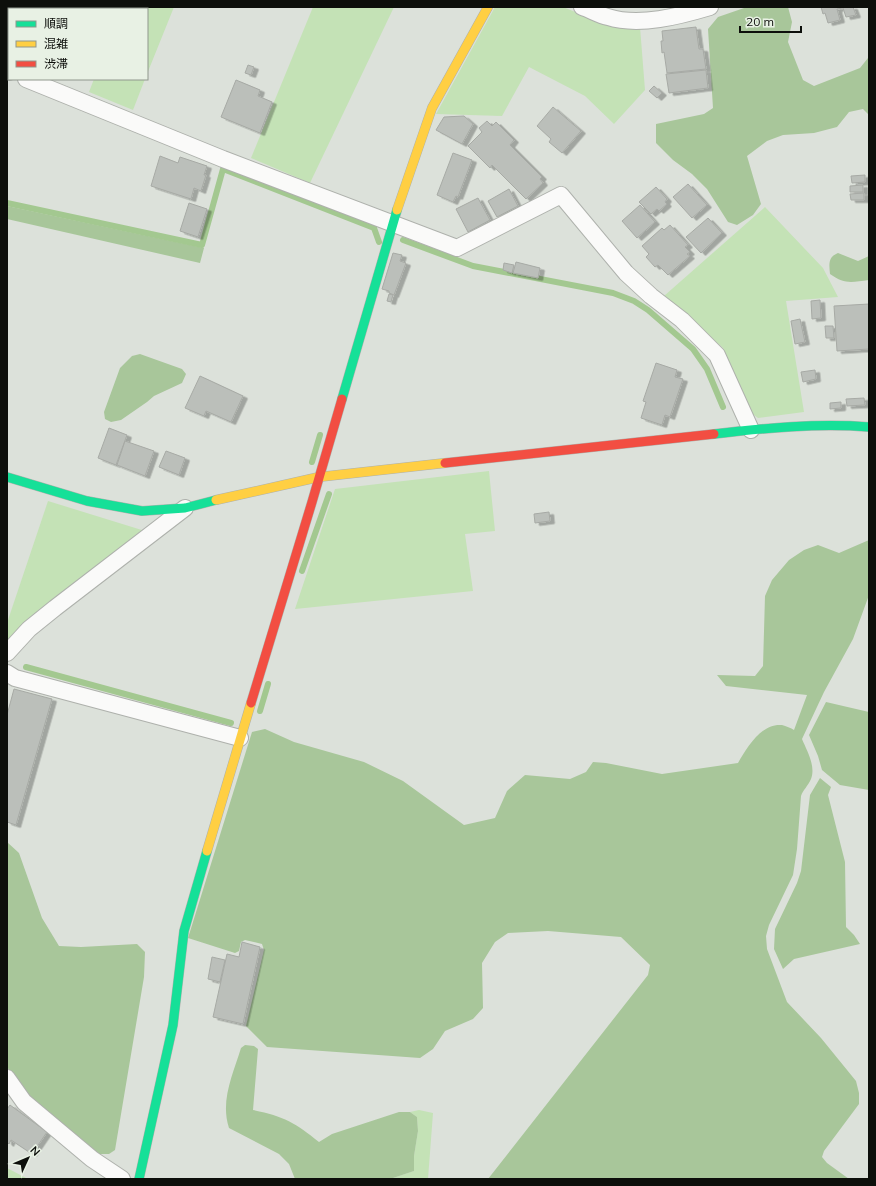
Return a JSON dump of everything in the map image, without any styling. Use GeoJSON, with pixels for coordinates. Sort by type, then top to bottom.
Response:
{"type":"FeatureCollection","features":[{"type":"Feature","properties":{"kind":"street"},"geometry":{"type":"LineString","coordinates":[[139,1179],[173,1025],[184,931],[240,738],[319,476],[392,223],[432,108],[488,7]]}},
{"type":"Feature","properties":{"kind":"street"},"geometry":{"type":"LineString","coordinates":[[582,7],[608,18],[635,21],[684,15],[710,7]]}},
{"type":"Feature","properties":{"kind":"street"},"geometry":{"type":"LineString","coordinates":[[28,80],[223,159],[457,248],[561,195],[626,273],[651,296],[682,320],[717,355],[751,430]]}},
{"type":"Feature","properties":{"kind":"street"},"geometry":{"type":"LineString","coordinates":[[7,477],[87,501],[142,512],[185,508],[232,495],[319,476],[751,430],[841,425],[869,427]]}},
{"type":"Feature","properties":{"kind":"street"},"geometry":{"type":"LineString","coordinates":[[7,653],[29,629],[185,508]]}},
{"type":"Feature","properties":{"kind":"street"},"geometry":{"type":"LineString","coordinates":[[7,673],[15,678],[240,738]]}},
{"type":"Feature","properties":{"kind":"street"},"geometry":{"type":"LineString","coordinates":[[7,1078],[24,1102],[92,1159],[122,1179]]}},
{"type":"Feature","properties":{"kind":"green space"},"geometry":{"type":"Polygon","coordinates":[[[174,7],[148,72],[148,8],[122,8],[174,7]]]}},
{"type":"Feature","properties":{"kind":"green space"},"geometry":{"type":"Polygon","coordinates":[[[313,7],[394,7],[310,183],[251,158],[313,7]]]}},
{"type":"Feature","properties":{"kind":"green space"},"geometry":{"type":"Polygon","coordinates":[[[495,7],[563,7],[590,18],[640,27],[645,90],[614,124],[585,96],[529,67],[502,116],[436,114],[495,7]]]}},
{"type":"Feature","properties":{"kind":"green space"},"geometry":{"type":"Polygon","coordinates":[[[747,7],[788,7],[792,22],[788,42],[803,80],[814,86],[860,68],[869,55],[869,115],[863,109],[849,112],[837,127],[814,133],[783,135],[767,141],[747,156],[761,204],[753,215],[737,225],[728,222],[707,189],[692,174],[673,160],[656,143],[656,124],[704,114],[713,108],[708,29],[718,17],[747,7]]]}},
{"type":"Feature","properties":{"kind":"green space"},"geometry":{"type":"Polygon","coordinates":[[[94,80],[145,80],[133,110],[89,92],[94,80]]]}},
{"type":"Feature","properties":{"kind":"green space"},"geometry":{"type":"Polygon","coordinates":[[[7,206],[204,248],[200,263],[7,219],[7,206]]]}},
{"type":"Feature","properties":{"kind":"green space"},"geometry":{"type":"Polygon","coordinates":[[[765,207],[823,268],[838,297],[786,301],[804,412],[758,418],[750,412],[723,348],[664,296],[765,207]]]}},
{"type":"Feature","properties":{"kind":"green space"},"geometry":{"type":"Polygon","coordinates":[[[838,253],[858,261],[869,256],[869,280],[849,282],[840,280],[830,274],[829,264],[832,257],[838,253]]]}},
{"type":"Feature","properties":{"kind":"green space"},"geometry":{"type":"Polygon","coordinates":[[[140,354],[182,369],[186,374],[182,383],[154,396],[121,420],[111,422],[105,419],[104,412],[120,368],[132,356],[140,354]]]}},
{"type":"Feature","properties":{"kind":"green space"},"geometry":{"type":"Polygon","coordinates":[[[489,471],[495,531],[465,534],[473,591],[295,609],[335,489],[489,471]]]}},
{"type":"Feature","properties":{"kind":"green space"},"geometry":{"type":"Polygon","coordinates":[[[48,501],[145,531],[7,643],[7,623],[48,501]]]}},
{"type":"Feature","properties":{"kind":"green space"},"geometry":{"type":"Polygon","coordinates":[[[869,540],[869,595],[853,639],[824,692],[802,739],[812,764],[812,774],[810,781],[801,796],[797,849],[793,875],[769,925],[766,936],[767,949],[787,1002],[821,1038],[856,1081],[859,1093],[859,1104],[824,1151],[822,1157],[827,1163],[849,1179],[488,1179],[648,975],[650,965],[621,937],[548,931],[508,933],[495,942],[482,963],[483,1008],[473,1019],[445,1031],[433,1049],[420,1058],[267,1047],[246,1026],[264,950],[262,944],[245,940],[241,942],[239,951],[235,953],[188,938],[252,732],[265,729],[294,742],[364,762],[403,781],[464,825],[495,818],[507,791],[525,775],[570,779],[586,772],[593,762],[606,763],[662,774],[738,763],[750,744],[761,732],[774,725],[782,725],[794,730],[807,695],[726,686],[717,675],[755,676],[763,666],[765,596],[772,580],[789,560],[804,550],[818,545],[839,553],[869,540]]]}},
{"type":"Feature","properties":{"kind":"green space"},"geometry":{"type":"Polygon","coordinates":[[[826,702],[869,712],[869,790],[840,785],[822,770],[809,735],[826,702]]]}},
{"type":"Feature","properties":{"kind":"green space"},"geometry":{"type":"Polygon","coordinates":[[[820,778],[831,787],[828,795],[845,862],[846,927],[860,944],[794,959],[783,969],[774,949],[775,929],[797,883],[801,871],[810,795],[820,778]]]}},
{"type":"Feature","properties":{"kind":"green space"},"geometry":{"type":"Polygon","coordinates":[[[7,842],[19,853],[42,918],[59,946],[81,947],[137,944],[145,952],[144,977],[115,1150],[109,1154],[99,1154],[29,1097],[7,1067],[7,842]]]}},
{"type":"Feature","properties":{"kind":"green space"},"geometry":{"type":"Polygon","coordinates":[[[245,1045],[254,1046],[258,1049],[253,1110],[289,1121],[319,1142],[332,1134],[399,1112],[410,1112],[417,1117],[418,1131],[414,1156],[414,1171],[390,1179],[295,1179],[289,1164],[279,1154],[229,1128],[226,1108],[227,1098],[231,1078],[241,1048],[245,1045]]]}},
{"type":"Feature","properties":{"kind":"green space"},"geometry":{"type":"Polygon","coordinates":[[[419,1110],[433,1113],[428,1179],[390,1179],[414,1171],[414,1156],[418,1131],[417,1117],[410,1112],[419,1110]]]}},
{"type":"Feature","properties":{"kind":"green space"},"geometry":{"type":"Polygon","coordinates":[[[7,1168],[28,1179],[7,1179],[7,1168]]]}},
{"type":"Feature","properties":{"kind":"building"},"geometry":{"type":"Polygon","coordinates":[[[821,7],[853,7],[856,15],[846,17],[843,8],[837,9],[840,20],[828,23],[825,13],[823,14],[821,7]]]}},
{"type":"Feature","properties":{"kind":"building"},"geometry":{"type":"Polygon","coordinates":[[[696,27],[699,49],[703,49],[706,69],[667,73],[664,52],[662,53],[662,31],[696,27]]]}},
{"type":"Feature","properties":{"kind":"building"},"geometry":{"type":"Polygon","coordinates":[[[248,65],[254,67],[251,75],[245,73],[248,65]]]}},
{"type":"Feature","properties":{"kind":"building"},"geometry":{"type":"Polygon","coordinates":[[[706,70],[708,88],[669,93],[666,74],[706,70]]]}},
{"type":"Feature","properties":{"kind":"building"},"geometry":{"type":"Polygon","coordinates":[[[236,80],[260,90],[258,96],[272,102],[260,133],[221,117],[236,80]]]}},
{"type":"Feature","properties":{"kind":"building"},"geometry":{"type":"Polygon","coordinates":[[[654,86],[662,93],[657,98],[649,91],[654,86]]]}},
{"type":"Feature","properties":{"kind":"building"},"geometry":{"type":"Polygon","coordinates":[[[553,107],[581,131],[562,153],[549,142],[551,139],[537,126],[553,107]]]}},
{"type":"Feature","properties":{"kind":"building"},"geometry":{"type":"Polygon","coordinates":[[[464,116],[473,124],[462,144],[436,130],[444,117],[464,116]]]}},
{"type":"Feature","properties":{"kind":"building"},"geometry":{"type":"Polygon","coordinates":[[[487,121],[492,126],[496,122],[514,140],[510,145],[542,177],[540,179],[543,183],[526,199],[492,165],[490,168],[468,146],[482,132],[479,128],[487,121]]]}},
{"type":"Feature","properties":{"kind":"building"},"geometry":{"type":"Polygon","coordinates":[[[453,153],[472,160],[458,197],[456,196],[453,202],[437,195],[453,153]]]}},
{"type":"Feature","properties":{"kind":"building"},"geometry":{"type":"Polygon","coordinates":[[[160,156],[178,163],[180,157],[207,166],[201,191],[194,188],[191,199],[151,186],[160,156]]]}},
{"type":"Feature","properties":{"kind":"building"},"geometry":{"type":"Polygon","coordinates":[[[865,175],[865,182],[852,183],[851,176],[865,175]]]}},
{"type":"Feature","properties":{"kind":"building"},"geometry":{"type":"Polygon","coordinates":[[[688,184],[707,205],[692,218],[673,197],[688,184]]]}},
{"type":"Feature","properties":{"kind":"building"},"geometry":{"type":"Polygon","coordinates":[[[863,185],[863,192],[850,192],[850,186],[863,185]]]}},
{"type":"Feature","properties":{"kind":"building"},"geometry":{"type":"Polygon","coordinates":[[[656,187],[667,199],[665,202],[667,204],[659,211],[657,209],[651,214],[639,202],[656,187]]]}},
{"type":"Feature","properties":{"kind":"building"},"geometry":{"type":"Polygon","coordinates":[[[509,189],[518,206],[497,217],[488,201],[509,189]]]}},
{"type":"Feature","properties":{"kind":"building"},"geometry":{"type":"Polygon","coordinates":[[[864,193],[864,200],[851,200],[850,194],[864,193]]]}},
{"type":"Feature","properties":{"kind":"building"},"geometry":{"type":"Polygon","coordinates":[[[478,198],[490,220],[468,232],[456,209],[478,198]]]}},
{"type":"Feature","properties":{"kind":"building"},"geometry":{"type":"Polygon","coordinates":[[[189,203],[207,209],[198,237],[180,231],[189,203]]]}},
{"type":"Feature","properties":{"kind":"building"},"geometry":{"type":"Polygon","coordinates":[[[640,205],[655,222],[637,238],[622,221],[640,205]]]}},
{"type":"Feature","properties":{"kind":"building"},"geometry":{"type":"Polygon","coordinates":[[[708,218],[722,233],[701,253],[686,237],[708,218]]]}},
{"type":"Feature","properties":{"kind":"building"},"geometry":{"type":"Polygon","coordinates":[[[670,225],[688,245],[685,247],[690,252],[687,254],[690,256],[668,275],[658,265],[655,267],[646,257],[649,254],[642,246],[662,228],[664,230],[670,225]]]}},
{"type":"Feature","properties":{"kind":"building"},"geometry":{"type":"Polygon","coordinates":[[[393,253],[402,255],[400,261],[406,263],[394,295],[389,293],[389,291],[382,289],[393,253]]]}},
{"type":"Feature","properties":{"kind":"building"},"geometry":{"type":"Polygon","coordinates":[[[516,262],[540,268],[538,278],[513,273],[516,262]]]}},
{"type":"Feature","properties":{"kind":"building"},"geometry":{"type":"Polygon","coordinates":[[[504,263],[514,265],[512,273],[503,270],[504,263]]]}},
{"type":"Feature","properties":{"kind":"building"},"geometry":{"type":"Polygon","coordinates":[[[389,294],[393,295],[391,302],[387,301],[389,294]]]}},
{"type":"Feature","properties":{"kind":"building"},"geometry":{"type":"Polygon","coordinates":[[[820,300],[821,318],[812,319],[811,301],[820,300]]]}},
{"type":"Feature","properties":{"kind":"building"},"geometry":{"type":"Polygon","coordinates":[[[869,304],[869,349],[837,351],[834,306],[869,304]]]}},
{"type":"Feature","properties":{"kind":"building"},"geometry":{"type":"Polygon","coordinates":[[[800,319],[805,342],[795,344],[791,321],[800,319]]]}},
{"type":"Feature","properties":{"kind":"building"},"geometry":{"type":"Polygon","coordinates":[[[825,326],[833,326],[834,338],[826,338],[825,326]]]}},
{"type":"Feature","properties":{"kind":"building"},"geometry":{"type":"Polygon","coordinates":[[[656,363],[677,370],[675,377],[683,379],[670,417],[665,415],[662,425],[641,418],[646,402],[643,401],[656,363]]]}},
{"type":"Feature","properties":{"kind":"building"},"geometry":{"type":"Polygon","coordinates":[[[815,370],[816,379],[803,382],[801,372],[815,370]]]}},
{"type":"Feature","properties":{"kind":"building"},"geometry":{"type":"Polygon","coordinates":[[[200,376],[243,396],[231,422],[206,411],[204,416],[185,408],[200,376]]]}},
{"type":"Feature","properties":{"kind":"building"},"geometry":{"type":"Polygon","coordinates":[[[864,398],[865,405],[847,406],[846,399],[864,398]]]}},
{"type":"Feature","properties":{"kind":"building"},"geometry":{"type":"Polygon","coordinates":[[[841,402],[841,408],[830,409],[830,403],[841,402]]]}},
{"type":"Feature","properties":{"kind":"building"},"geometry":{"type":"Polygon","coordinates":[[[109,428],[127,435],[116,465],[98,458],[109,428]]]}},
{"type":"Feature","properties":{"kind":"building"},"geometry":{"type":"Polygon","coordinates":[[[125,441],[154,451],[145,476],[117,465],[125,441]]]}},
{"type":"Feature","properties":{"kind":"building"},"geometry":{"type":"Polygon","coordinates":[[[166,451],[185,458],[179,475],[159,467],[166,451]]]}},
{"type":"Feature","properties":{"kind":"building"},"geometry":{"type":"Polygon","coordinates":[[[549,512],[550,521],[535,523],[534,514],[549,512]]]}},
{"type":"Feature","properties":{"kind":"building"},"geometry":{"type":"Polygon","coordinates":[[[14,689],[52,699],[16,825],[7,822],[7,715],[14,689]]]}},
{"type":"Feature","properties":{"kind":"building"},"geometry":{"type":"Polygon","coordinates":[[[242,942],[260,947],[243,1024],[213,1017],[227,954],[239,957],[242,942]]]}},
{"type":"Feature","properties":{"kind":"building"},"geometry":{"type":"Polygon","coordinates":[[[212,957],[225,960],[220,982],[208,979],[212,957]]]}},
{"type":"Feature","properties":{"kind":"building"},"geometry":{"type":"Polygon","coordinates":[[[10,1105],[47,1132],[32,1154],[11,1140],[9,1144],[7,1142],[7,1109],[10,1105]]]}},
{"type":"Feature","properties":{"kind":"waterway"},"geometry":{"type":"LineString","coordinates":[[7,203],[202,245],[223,169],[374,228],[379,242]]}},
{"type":"Feature","properties":{"kind":"waterway"},"geometry":{"type":"LineString","coordinates":[[403,240],[473,266],[613,293],[634,301],[648,310],[693,349],[707,369],[723,407]]}},
{"type":"Feature","properties":{"kind":"waterway"},"geometry":{"type":"LineString","coordinates":[[312,462],[320,435]]}},
{"type":"Feature","properties":{"kind":"waterway"},"geometry":{"type":"LineString","coordinates":[[302,571],[329,494]]}},
{"type":"Feature","properties":{"kind":"waterway"},"geometry":{"type":"LineString","coordinates":[[26,667],[231,723]]}},
{"type":"Feature","properties":{"kind":"waterway"},"geometry":{"type":"LineString","coordinates":[[260,711],[268,684]]}},
{"type":"Feature","properties":{"kind":"traffic: fast"},"geometry":{"type":"LineString","coordinates":[[342,399],[397,210]]}},
{"type":"Feature","properties":{"kind":"traffic: fast"},"geometry":{"type":"LineString","coordinates":[[714,434],[792,427],[869,427]]}},
{"type":"Feature","properties":{"kind":"traffic: fast"},"geometry":{"type":"LineString","coordinates":[[7,477],[87,501],[142,511],[185,508],[216,500]]}},
{"type":"Feature","properties":{"kind":"traffic: fast"},"geometry":{"type":"LineString","coordinates":[[139,1179],[173,1025],[184,931],[207,851]]}},
{"type":"Feature","properties":{"kind":"traffic: slow"},"geometry":{"type":"LineString","coordinates":[[397,210],[432,108],[488,7]]}},
{"type":"Feature","properties":{"kind":"traffic: slow"},"geometry":{"type":"LineString","coordinates":[[216,500],[319,477],[445,463]]}},
{"type":"Feature","properties":{"kind":"traffic: slow"},"geometry":{"type":"LineString","coordinates":[[207,851],[251,703]]}},
{"type":"Feature","properties":{"kind":"traffic: jam"},"geometry":{"type":"LineString","coordinates":[[251,703],[342,399]]}},
{"type":"Feature","properties":{"kind":"traffic: jam"},"geometry":{"type":"LineString","coordinates":[[445,463],[714,434]]}}]}
